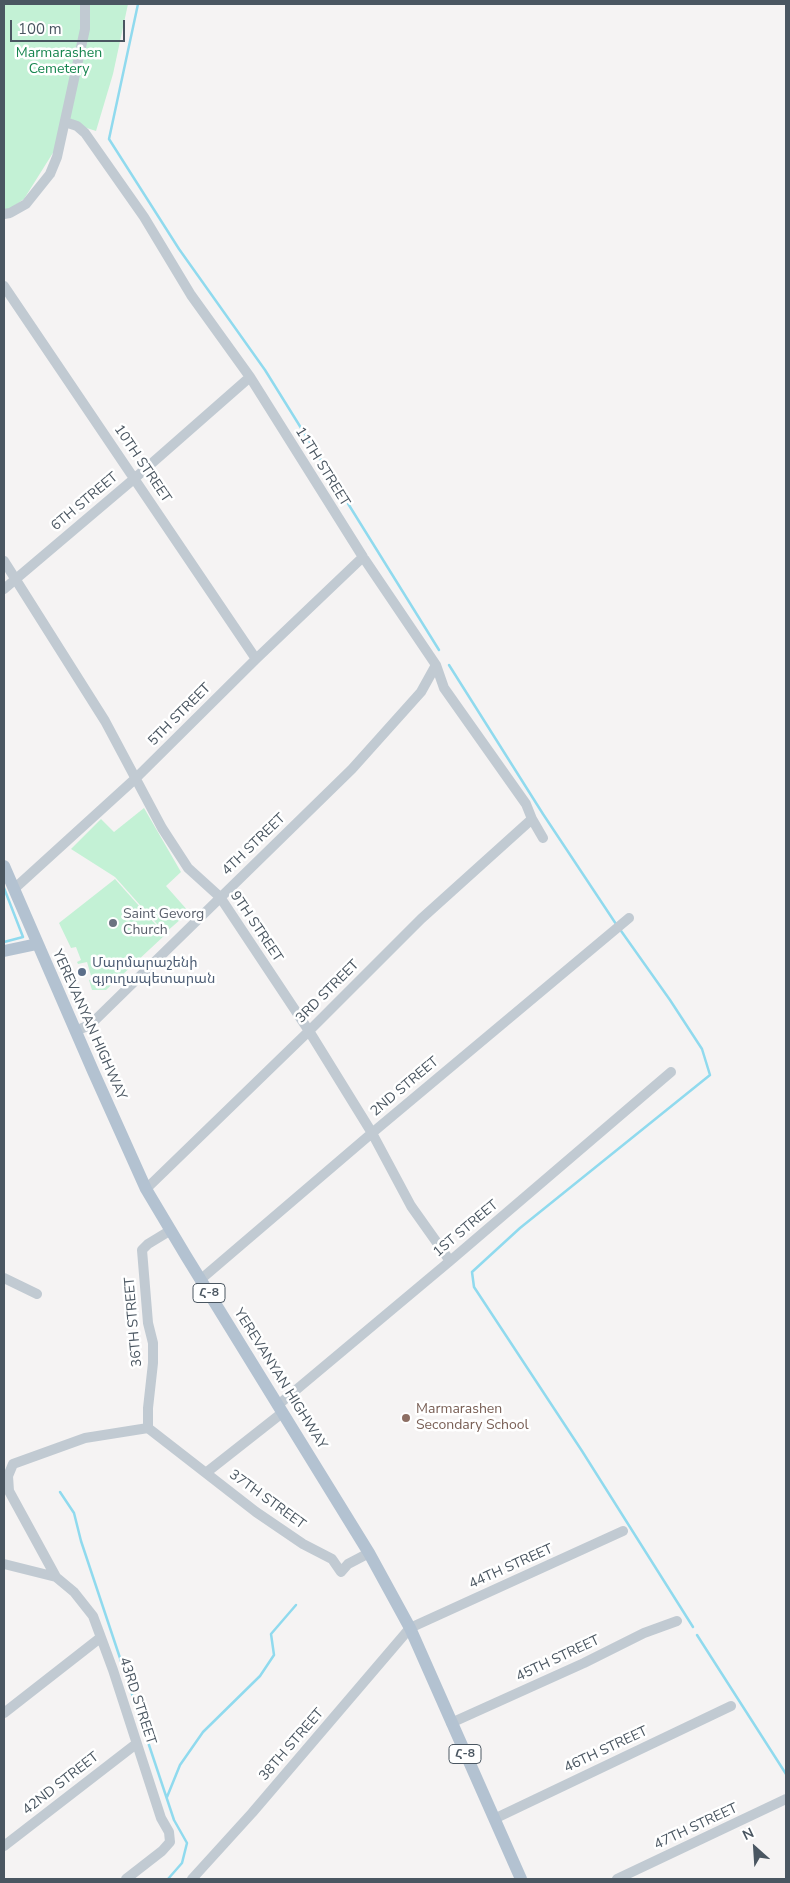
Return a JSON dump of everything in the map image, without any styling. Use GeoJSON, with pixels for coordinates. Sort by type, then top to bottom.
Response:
{"type":"FeatureCollection","features":[{"type":"Feature","properties":{"kind":"main road","name":"YEREVANYAN HIGHWAY"},"geometry":{"type":"LineString","coordinates":[[4,866],[146,1189],[200,1280],[369,1552],[410,1628],[521,1879]]}},
{"type":"Feature","properties":{"kind":"main road"},"geometry":{"type":"LineString","coordinates":[[4,951],[37,944]]}},
{"type":"Feature","properties":{"kind":"street"},"geometry":{"type":"LineString","coordinates":[[4,214],[10,213],[26,204],[50,174],[60,146],[85,29],[85,4]]}},
{"type":"Feature","properties":{"kind":"street","name":"11TH STREET"},"geometry":{"type":"LineString","coordinates":[[64,122],[78,126],[85,133],[144,217],[191,295],[250,377],[363,557],[436,664],[444,688],[526,804],[543,838]]}},
{"type":"Feature","properties":{"kind":"street","name":"10TH STREET"},"geometry":{"type":"LineString","coordinates":[[4,286],[256,658]]}},
{"type":"Feature","properties":{"kind":"street","name":"6TH STREET"},"geometry":{"type":"LineString","coordinates":[[4,588],[135,478],[250,377]]}},
{"type":"Feature","properties":{"kind":"street","name":"5TH STREET"},"geometry":{"type":"LineString","coordinates":[[14,889],[136,778],[256,658],[363,557]]}},
{"type":"Feature","properties":{"kind":"street","name":"9TH STREET"},"geometry":{"type":"LineString","coordinates":[[4,560],[105,721],[162,828],[188,868],[220,898],[309,1031],[372,1133],[412,1206],[450,1261]]}},
{"type":"Feature","properties":{"kind":"street","name":"4TH STREET"},"geometry":{"type":"LineString","coordinates":[[75,1031],[90,1024],[352,769],[421,692],[436,664]]}},
{"type":"Feature","properties":{"kind":"street","name":"3RD STREET"},"geometry":{"type":"LineString","coordinates":[[146,1189],[421,919],[532,819]]}},
{"type":"Feature","properties":{"kind":"street","name":"2ND STREET"},"geometry":{"type":"LineString","coordinates":[[200,1280],[629,918]]}},
{"type":"Feature","properties":{"kind":"street","name":"1ST STREET"},"geometry":{"type":"LineString","coordinates":[[206,1472],[671,1072]]}},
{"type":"Feature","properties":{"kind":"street","name":"36TH STREET"},"geometry":{"type":"LineString","coordinates":[[148,1428],[148,1408],[154,1363],[153,1343],[148,1323],[142,1250],[148,1244],[171,1230]]}},
{"type":"Feature","properties":{"kind":"street"},"geometry":{"type":"LineString","coordinates":[[4,1278],[37,1294]]}},
{"type":"Feature","properties":{"kind":"street"},"geometry":{"type":"LineString","coordinates":[[56,1577],[8,1491],[8,1476],[13,1464],[85,1438],[148,1428]]}},
{"type":"Feature","properties":{"kind":"street","name":"37TH STREET"},"geometry":{"type":"LineString","coordinates":[[148,1428],[256,1512],[303,1544],[332,1559],[341,1572],[348,1564],[369,1552]]}},
{"type":"Feature","properties":{"kind":"street","name":"44TH STREET"},"geometry":{"type":"LineString","coordinates":[[410,1628],[623,1531]]}},
{"type":"Feature","properties":{"kind":"street"},"geometry":{"type":"LineString","coordinates":[[4,1573],[9,1565]]}},
{"type":"Feature","properties":{"kind":"street","name":"43RD STREET"},"geometry":{"type":"LineString","coordinates":[[9,1565],[56,1577],[74,1592],[93,1616],[113,1670],[161,1818],[169,1832],[170,1842],[126,1879]]}},
{"type":"Feature","properties":{"kind":"street","name":"45TH STREET"},"geometry":{"type":"LineString","coordinates":[[451,1723],[584,1663],[644,1633],[677,1621]]}},
{"type":"Feature","properties":{"kind":"street","name":"38TH STREET"},"geometry":{"type":"LineString","coordinates":[[192,1879],[252,1813],[410,1628]]}},
{"type":"Feature","properties":{"kind":"street"},"geometry":{"type":"LineString","coordinates":[[4,1713],[100,1638]]}},
{"type":"Feature","properties":{"kind":"street","name":"46TH STREET"},"geometry":{"type":"LineString","coordinates":[[494,1819],[731,1706]]}},
{"type":"Feature","properties":{"kind":"street","name":"42ND STREET"},"geometry":{"type":"LineString","coordinates":[[4,1846],[136,1744]]}},
{"type":"Feature","properties":{"kind":"street","name":"47TH STREET"},"geometry":{"type":"LineString","coordinates":[[617,1879],[786,1799]]}},
{"type":"Feature","properties":{"kind":"green space","name":"Marmarashen Cemetery"},"geometry":{"type":"Polygon","coordinates":[[[4,4],[128,4],[113,74],[96,131],[62,120],[56,148],[24,199],[4,213],[4,4]]]}},
{"type":"Feature","properties":{"kind":"green space"},"geometry":{"type":"Polygon","coordinates":[[[144,808],[181,872],[166,886],[189,912],[165,933],[115,877],[71,849],[101,819],[114,832],[144,808]]]}},
{"type":"Feature","properties":{"kind":"green space"},"geometry":{"type":"Polygon","coordinates":[[[115,879],[165,935],[106,990],[92,990],[89,980],[92,979],[87,962],[78,964],[77,962],[81,960],[76,947],[71,948],[59,923],[115,879]]]}},
{"type":"Feature","properties":{"kind":"waterway"},"geometry":{"type":"LineString","coordinates":[[138,4],[109,139],[179,249],[265,370],[439,650]]}},
{"type":"Feature","properties":{"kind":"waterway"},"geometry":{"type":"LineString","coordinates":[[449,665],[543,814],[616,924]]}},
{"type":"Feature","properties":{"kind":"waterway"},"geometry":{"type":"LineString","coordinates":[[4,888],[23,937],[4,942]]}},
{"type":"Feature","properties":{"kind":"waterway"},"geometry":{"type":"LineString","coordinates":[[619,928],[702,1049],[710,1075],[520,1228],[472,1272],[474,1287],[582,1451],[693,1627]]}},
{"type":"Feature","properties":{"kind":"waterway"},"geometry":{"type":"LineString","coordinates":[[60,1492],[74,1513],[81,1541],[174,1820],[187,1843],[182,1863],[168,1879]]}},
{"type":"Feature","properties":{"kind":"waterway"},"geometry":{"type":"LineString","coordinates":[[167,1797],[180,1765],[203,1732],[260,1676],[274,1655],[271,1634],[296,1605]]}},
{"type":"Feature","properties":{"kind":"waterway"},"geometry":{"type":"LineString","coordinates":[[697,1635],[786,1774]]}},
{"type":"Feature","properties":{"kind":"place","name":"Saint Gevorg Church"},"geometry":{"type":"Point","coordinates":[113,923]}},
{"type":"Feature","properties":{"kind":"place","name":"Մարմարաշենի գյուղապետարան"},"geometry":{"type":"Point","coordinates":[82,972]}},
{"type":"Feature","properties":{"kind":"place","name":"Marmarashen Secondary School"},"geometry":{"type":"Point","coordinates":[406,1418]}}]}
